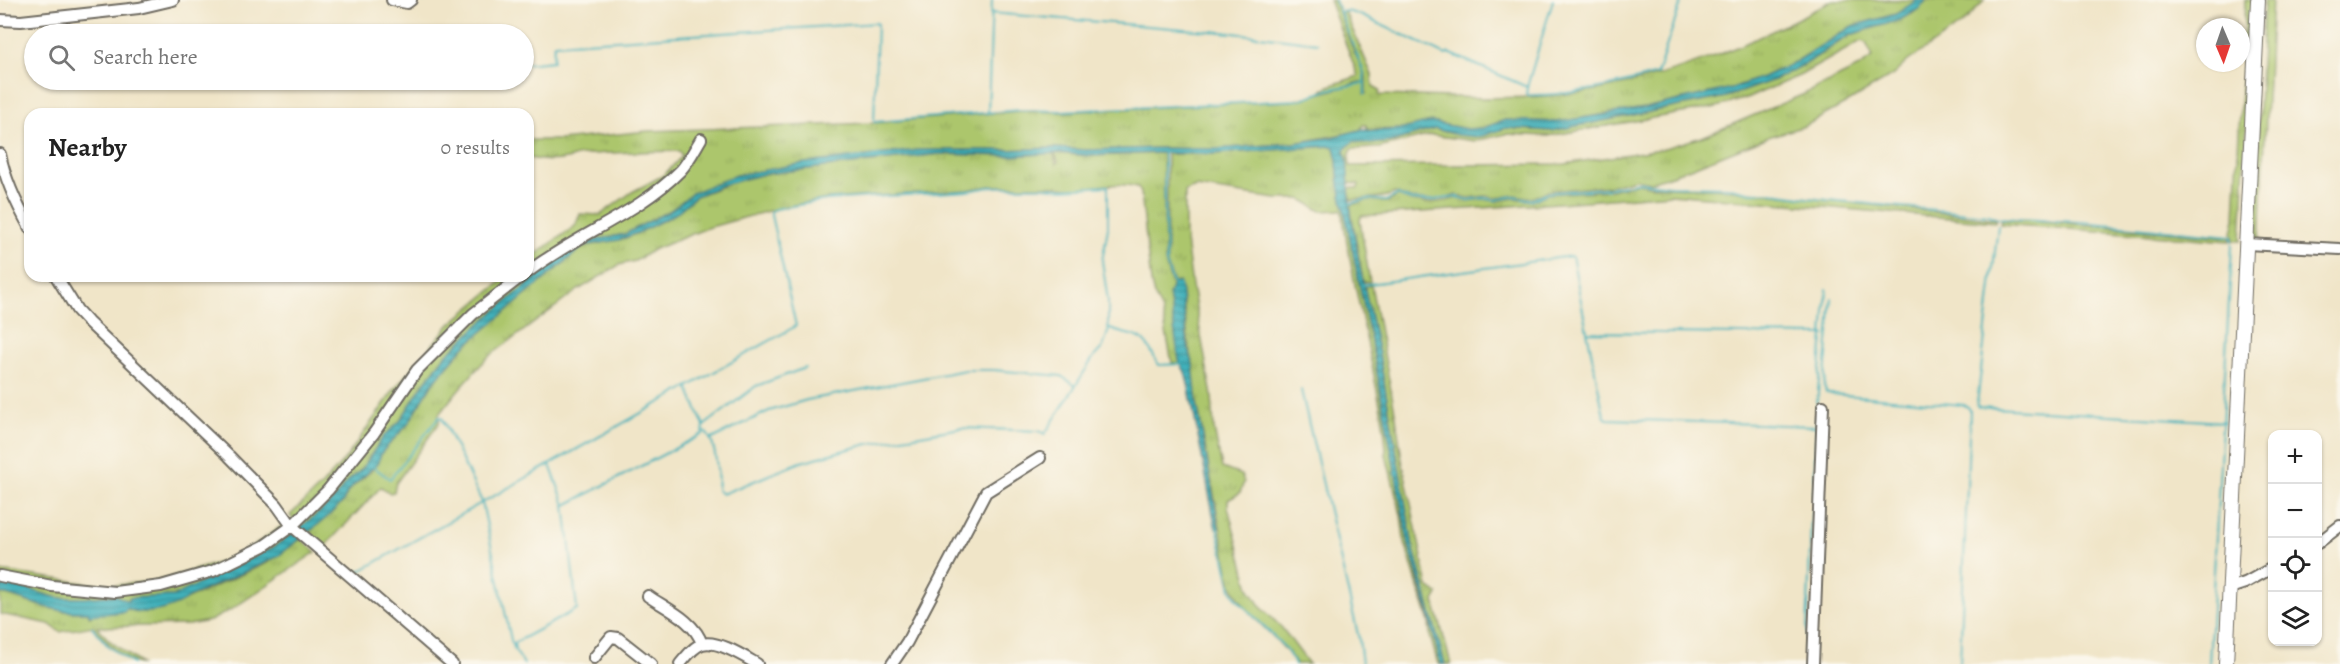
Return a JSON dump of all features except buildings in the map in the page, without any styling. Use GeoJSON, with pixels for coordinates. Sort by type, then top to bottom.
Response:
{"type":"FeatureCollection","features":[{"type":"Feature","properties":{"kind":"main road"},"geometry":{"type":"LineString","coordinates":[[2226,664],[2258,0]]}},
{"type":"Feature","properties":{"kind":"street"},"geometry":{"type":"LineString","coordinates":[[0,20],[21,21],[139,8],[173,0]]}},
{"type":"Feature","properties":{"kind":"street"},"geometry":{"type":"LineString","coordinates":[[392,0],[407,3],[411,0]]}},
{"type":"Feature","properties":{"kind":"street"},"geometry":{"type":"LineString","coordinates":[[534,268],[575,239],[615,219],[646,198],[683,168],[701,139]]}},
{"type":"Feature","properties":{"kind":"street"},"geometry":{"type":"LineString","coordinates":[[0,154],[17,205],[24,217]]}},
{"type":"Feature","properties":{"kind":"street"},"geometry":{"type":"LineString","coordinates":[[2246,244],[2340,249]]}},
{"type":"Feature","properties":{"kind":"street"},"geometry":{"type":"LineString","coordinates":[[60,282],[87,322],[229,456],[277,505],[297,532],[452,664]]}},
{"type":"Feature","properties":{"kind":"street"},"geometry":{"type":"LineString","coordinates":[[0,576],[51,586],[96,591],[115,592],[150,588],[213,571],[297,532],[374,433],[417,370],[473,314],[514,282]]}},
{"type":"Feature","properties":{"kind":"street"},"geometry":{"type":"LineString","coordinates":[[1813,664],[1823,406]]}},
{"type":"Feature","properties":{"kind":"street"},"geometry":{"type":"LineString","coordinates":[[892,664],[907,642],[986,492],[1040,458]]}},
{"type":"Feature","properties":{"kind":"street"},"geometry":{"type":"LineString","coordinates":[[2322,540],[2340,526]]}},
{"type":"Feature","properties":{"kind":"street"},"geometry":{"type":"LineString","coordinates":[[2230,588],[2245,583],[2268,570]]}},
{"type":"Feature","properties":{"kind":"street"},"geometry":{"type":"LineString","coordinates":[[648,596],[690,625],[700,636],[702,644]]}},
{"type":"Feature","properties":{"kind":"street"},"geometry":{"type":"LineString","coordinates":[[594,658],[611,637],[618,638],[651,664]]}},
{"type":"Feature","properties":{"kind":"street"},"geometry":{"type":"LineString","coordinates":[[680,664],[692,650],[702,644],[726,648],[758,664]]}},
{"type":"Feature","properties":{"kind":"green space"},"geometry":{"type":"Polygon","coordinates":[[[1329,0],[1334,0],[1363,71],[1365,82],[1320,93],[1326,87],[1358,76],[1329,0]]]}},
{"type":"Feature","properties":{"kind":"green space"},"geometry":{"type":"Polygon","coordinates":[[[1833,0],[1917,0],[1896,14],[1852,26],[1794,63],[1732,88],[1645,108],[1557,122],[1505,120],[1483,128],[1467,129],[1431,122],[1403,129],[1368,130],[1366,125],[1363,125],[1360,131],[1294,143],[1215,149],[918,150],[736,175],[625,234],[577,244],[534,279],[534,256],[575,226],[580,214],[600,215],[632,192],[664,175],[682,156],[679,151],[631,152],[542,160],[534,159],[534,140],[560,140],[648,131],[873,123],[1020,111],[1061,112],[1291,101],[1360,83],[1365,84],[1364,94],[1366,94],[1366,77],[1343,22],[1341,13],[1345,12],[1372,75],[1373,86],[1380,90],[1379,95],[1485,98],[1548,96],[1623,85],[1659,75],[1731,50],[1833,0]]]}},
{"type":"Feature","properties":{"kind":"green space"},"geometry":{"type":"Polygon","coordinates":[[[1927,0],[1985,0],[1962,24],[1908,61],[1893,75],[1845,104],[1805,126],[1771,136],[1675,174],[1650,182],[1635,179],[1610,186],[1547,191],[1532,198],[1515,195],[1469,198],[1456,195],[1444,199],[1425,200],[1411,199],[1395,193],[1379,198],[1352,200],[1350,198],[1349,188],[1358,188],[1359,184],[1348,183],[1344,150],[1354,141],[1370,144],[1390,142],[1435,129],[1479,137],[1506,128],[1551,131],[1726,97],[1774,80],[1805,64],[1850,35],[1912,14],[1927,0]],[[1861,41],[1801,75],[1750,97],[1717,107],[1548,136],[1506,134],[1475,141],[1431,135],[1379,148],[1352,149],[1349,156],[1350,166],[1565,164],[1661,149],[1702,137],[1802,95],[1859,67],[1873,57],[1866,43],[1861,41]]]}},
{"type":"Feature","properties":{"kind":"green space"},"geometry":{"type":"Polygon","coordinates":[[[2245,0],[2253,0],[2250,60],[2250,18],[2244,18],[2245,0]]]}},
{"type":"Feature","properties":{"kind":"green space"},"geometry":{"type":"Polygon","coordinates":[[[2264,0],[2272,0],[2260,239],[2253,239],[2264,0]]]}},
{"type":"Feature","properties":{"kind":"green space"},"geometry":{"type":"Polygon","coordinates":[[[2242,72],[2249,72],[2241,241],[2234,241],[2232,232],[2235,219],[2242,72]]]}},
{"type":"Feature","properties":{"kind":"green space"},"geometry":{"type":"Polygon","coordinates":[[[1333,146],[1336,150],[1339,185],[1374,356],[1408,542],[1441,664],[1438,664],[1430,636],[1429,623],[1404,540],[1401,515],[1386,455],[1381,409],[1341,210],[1321,211],[1301,199],[1276,199],[1196,187],[1185,191],[1185,233],[1212,396],[1214,429],[1222,468],[1241,475],[1244,482],[1240,493],[1228,500],[1228,507],[1249,588],[1260,606],[1282,628],[1309,664],[1296,664],[1249,612],[1234,589],[1229,576],[1197,403],[1181,287],[1179,282],[1174,283],[1167,264],[1167,154],[1212,154],[1333,146]]]}},
{"type":"Feature","properties":{"kind":"green space"},"geometry":{"type":"Polygon","coordinates":[[[1054,153],[1056,164],[1058,162],[1055,153],[1090,156],[1163,153],[1165,263],[1172,286],[1170,301],[1180,364],[1172,363],[1162,311],[1151,283],[1141,193],[1138,187],[1118,184],[1076,188],[990,186],[967,190],[827,199],[783,207],[707,228],[655,249],[635,261],[619,265],[578,290],[487,358],[439,414],[439,423],[396,483],[394,492],[390,493],[381,487],[328,543],[326,551],[305,535],[343,502],[348,491],[373,469],[382,452],[408,424],[432,384],[463,348],[584,246],[626,238],[670,217],[696,196],[739,180],[764,174],[940,154],[1010,156],[1054,153]]]}},
{"type":"Feature","properties":{"kind":"green space"},"geometry":{"type":"Polygon","coordinates":[[[1638,183],[1767,193],[1996,219],[1995,222],[1671,194],[1361,216],[1370,282],[1363,282],[1350,205],[1367,200],[1387,202],[1398,196],[1425,203],[1457,198],[1469,201],[1514,198],[1532,201],[1547,194],[1611,190],[1638,183]]]}},
{"type":"Feature","properties":{"kind":"green space"},"geometry":{"type":"Polygon","coordinates":[[[2001,220],[2029,220],[2230,237],[2230,241],[2000,224],[2001,220]]]}},
{"type":"Feature","properties":{"kind":"green space"},"geometry":{"type":"Polygon","coordinates":[[[501,282],[530,282],[444,357],[400,421],[372,453],[362,469],[347,482],[333,501],[299,529],[290,515],[322,485],[346,458],[396,387],[450,324],[501,282]]]}},
{"type":"Feature","properties":{"kind":"green space"},"geometry":{"type":"Polygon","coordinates":[[[1371,285],[1402,460],[1428,587],[1438,594],[1434,601],[1451,664],[1445,664],[1443,659],[1413,546],[1379,354],[1364,287],[1371,285]]]}},
{"type":"Feature","properties":{"kind":"green space"},"geometry":{"type":"Polygon","coordinates":[[[286,523],[294,533],[263,554],[174,596],[130,598],[128,601],[115,595],[58,598],[0,581],[0,571],[106,586],[157,581],[225,561],[256,544],[286,523]]]}},
{"type":"Feature","properties":{"kind":"green space"},"geometry":{"type":"Polygon","coordinates":[[[301,539],[316,552],[232,609],[210,621],[188,625],[97,627],[109,640],[141,664],[122,655],[93,626],[60,632],[49,624],[0,614],[0,593],[54,609],[88,612],[90,617],[94,613],[124,612],[127,608],[187,599],[267,563],[301,539]]]}},
{"type":"Feature","properties":{"kind":"water"},"geometry":{"type":"Polygon","coordinates":[[[1917,0],[1927,0],[1919,9],[1900,20],[1850,35],[1805,64],[1774,80],[1726,97],[1551,131],[1506,128],[1479,137],[1435,129],[1390,142],[1370,144],[1354,141],[1344,150],[1360,267],[1379,354],[1413,546],[1445,664],[1441,664],[1439,658],[1427,606],[1408,542],[1374,356],[1339,185],[1336,150],[1333,146],[1212,154],[1156,153],[1090,156],[1060,153],[1010,156],[940,154],[764,174],[723,185],[696,196],[675,214],[640,232],[619,240],[584,246],[463,348],[432,384],[408,424],[382,452],[377,464],[348,491],[343,502],[324,520],[277,557],[169,608],[151,612],[134,611],[127,608],[124,612],[89,615],[88,612],[54,609],[0,593],[0,581],[58,598],[115,595],[128,601],[130,598],[174,596],[274,547],[320,512],[362,469],[383,437],[400,421],[444,357],[484,320],[530,282],[534,282],[534,279],[577,244],[625,234],[671,210],[692,193],[736,175],[805,163],[918,150],[1215,149],[1294,143],[1333,137],[1363,129],[1371,131],[1403,129],[1431,122],[1467,129],[1483,128],[1505,120],[1557,122],[1645,108],[1732,88],[1794,63],[1852,26],[1896,14],[1917,0]]]}},
{"type":"Feature","properties":{"kind":"water"},"geometry":{"type":"Polygon","coordinates":[[[1179,282],[1219,528],[1215,525],[1189,388],[1185,372],[1179,361],[1169,294],[1173,284],[1179,282]]]}},
{"type":"Feature","properties":{"kind":"waterway"},"geometry":{"type":"LineString","coordinates":[[988,113],[992,0]]}},
{"type":"Feature","properties":{"kind":"waterway"},"geometry":{"type":"LineString","coordinates":[[1335,0],[1364,73],[1365,94]]}},
{"type":"Feature","properties":{"kind":"waterway"},"geometry":{"type":"LineString","coordinates":[[1340,12],[1347,11],[1360,15],[1446,55],[1449,53],[1527,87],[1553,0]]}},
{"type":"Feature","properties":{"kind":"waterway"},"geometry":{"type":"LineString","coordinates":[[1527,88],[1526,95],[1559,94],[1608,86],[1657,74],[1682,0]]}},
{"type":"Feature","properties":{"kind":"waterway"},"geometry":{"type":"LineString","coordinates":[[991,13],[1233,33],[1318,43]]}},
{"type":"Feature","properties":{"kind":"waterway"},"geometry":{"type":"LineString","coordinates":[[534,63],[553,61],[554,44],[877,23],[874,122],[1020,110],[1061,111],[1298,100],[1331,89],[1365,83]]}},
{"type":"Feature","properties":{"kind":"waterway"},"geometry":{"type":"LineString","coordinates":[[1164,153],[1166,263],[1174,287]]}},
{"type":"Feature","properties":{"kind":"waterway"},"geometry":{"type":"LineString","coordinates":[[1349,204],[1367,199],[1386,201],[1397,195],[1411,200],[1425,201],[1457,197],[1469,200],[1483,198],[1495,200],[1514,196],[1532,200],[1546,193],[1611,188],[1639,182],[1671,186],[1727,187],[1752,193],[1767,192],[1989,215],[1998,218],[2081,222],[2232,236],[2232,241]]}},
{"type":"Feature","properties":{"kind":"waterway"},"geometry":{"type":"LineString","coordinates":[[355,574],[796,326],[771,215],[771,211],[776,209],[827,200],[968,191],[990,187],[1064,189],[1108,186],[1108,228],[1102,261],[1108,301],[1108,328],[1141,339],[1159,365],[1182,364]]}},
{"type":"Feature","properties":{"kind":"waterway"},"geometry":{"type":"LineString","coordinates":[[1998,226],[1978,407],[2224,422]]}},
{"type":"Feature","properties":{"kind":"waterway"},"geometry":{"type":"LineString","coordinates":[[2209,664],[2232,245]]}},
{"type":"Feature","properties":{"kind":"waterway"},"geometry":{"type":"LineString","coordinates":[[1362,285],[1572,256],[1604,416],[1607,419],[1816,426]]}},
{"type":"Feature","properties":{"kind":"waterway"},"geometry":{"type":"LineString","coordinates":[[1814,503],[1817,404],[1827,289]]}},
{"type":"Feature","properties":{"kind":"waterway"},"geometry":{"type":"LineString","coordinates":[[1832,298],[1824,386],[1826,392],[1964,405],[1970,410],[1960,664]]}},
{"type":"Feature","properties":{"kind":"waterway"},"geometry":{"type":"LineString","coordinates":[[705,432],[714,450],[718,477],[717,490],[722,494],[801,462],[868,444],[961,428],[1039,431],[1045,434],[1093,358],[1103,347],[1109,329]]}},
{"type":"Feature","properties":{"kind":"waterway"},"geometry":{"type":"LineString","coordinates":[[1588,332],[1825,335]]}},
{"type":"Feature","properties":{"kind":"waterway"},"geometry":{"type":"LineString","coordinates":[[705,425],[756,386],[805,368]]}},
{"type":"Feature","properties":{"kind":"waterway"},"geometry":{"type":"LineString","coordinates":[[712,439],[769,411],[807,400],[965,370],[994,370],[1061,376],[1076,386]]}},
{"type":"Feature","properties":{"kind":"waterway"},"geometry":{"type":"LineString","coordinates":[[566,505],[703,434],[704,426],[688,388]]}},
{"type":"Feature","properties":{"kind":"waterway"},"geometry":{"type":"LineString","coordinates":[[1301,390],[1359,639],[1362,664]]}},
{"type":"Feature","properties":{"kind":"waterway"},"geometry":{"type":"LineString","coordinates":[[372,466],[390,479],[439,417],[442,418],[482,502],[511,640],[524,664]]}},
{"type":"Feature","properties":{"kind":"waterway"},"geometry":{"type":"LineString","coordinates":[[515,651],[514,643],[577,609],[565,505],[550,465]]}},
{"type":"Feature","properties":{"kind":"waterway"},"geometry":{"type":"LineString","coordinates":[[1806,664],[1811,519],[1814,508]]}},
{"type":"Feature","properties":{"kind":"waterway"},"geometry":{"type":"LineString","coordinates":[[1217,526],[1231,589],[1236,598],[1285,648],[1295,664]]}},
{"type":"Feature","properties":{"kind":"waterway"},"geometry":{"type":"LineString","coordinates":[[92,627],[109,647],[133,664]]}},
{"type":"Feature","properties":{"kind":"waterway"},"geometry":{"type":"LineString","coordinates":[[438,659],[443,664]]}}]}
